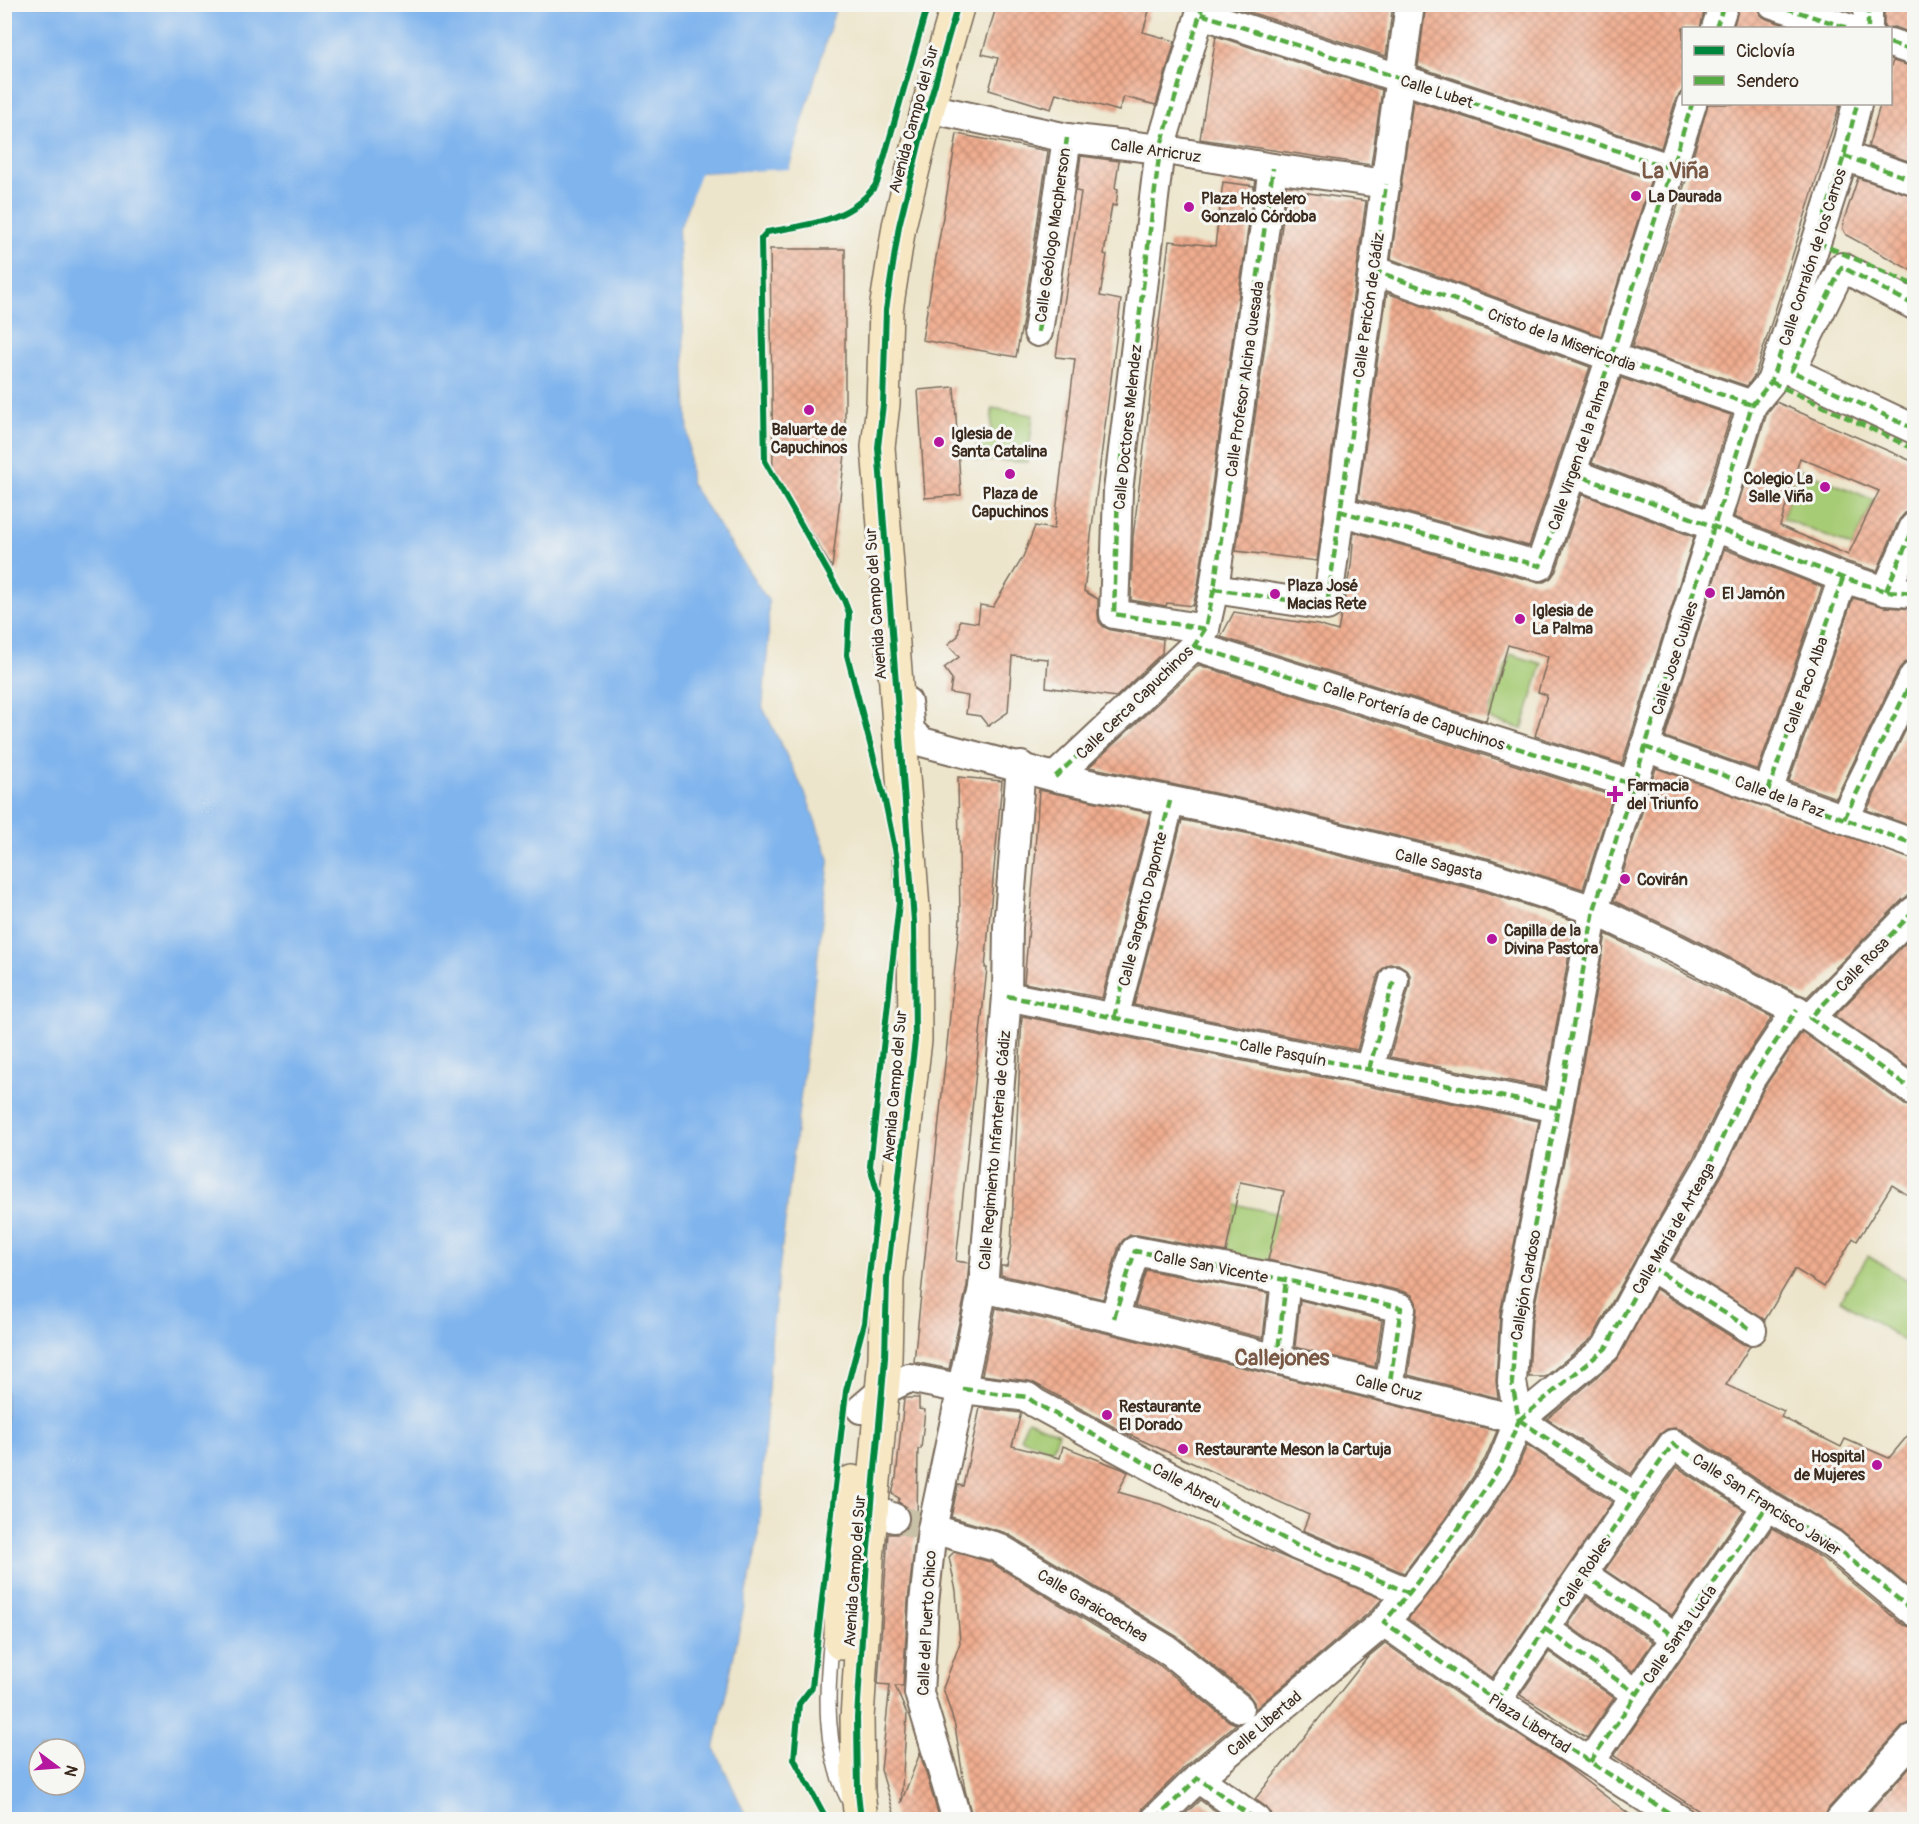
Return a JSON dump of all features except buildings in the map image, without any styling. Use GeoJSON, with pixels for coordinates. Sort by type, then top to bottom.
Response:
{"type":"FeatureCollection","features":[{"type":"Feature","properties":{"kind":"street","name":"Avenida Campo del Sur"},"geometry":{"type":"LineString","coordinates":[[860,1810],[857,1718],[883,1514],[880,1391],[887,1278],[915,1040],[914,921],[878,447],[883,404],[885,310],[898,226],[928,108],[958,4]]}},
{"type":"Feature","properties":{"kind":"street","name":"Calle Pericón de Cádiz"},"geometry":{"type":"LineString","coordinates":[[1215,589],[1327,606],[1410,4]]}},
{"type":"Feature","properties":{"kind":"street"},"geometry":{"type":"LineString","coordinates":[[1716,27],[1724,4]]}},
{"type":"Feature","properties":{"kind":"street"},"geometry":{"type":"LineString","coordinates":[[1773,4],[1845,27]]}},
{"type":"Feature","properties":{"kind":"street"},"geometry":{"type":"LineString","coordinates":[[1868,4],[1868,27]]}},
{"type":"Feature","properties":{"kind":"street","name":"Calle Lubet"},"geometry":{"type":"LineString","coordinates":[[1202,10],[1672,169]]}},
{"type":"Feature","properties":{"kind":"street"},"geometry":{"type":"LineString","coordinates":[[1160,149],[1202,10]]}},
{"type":"Feature","properties":{"kind":"street"},"geometry":{"type":"LineString","coordinates":[[1892,44],[1914,51]]}},
{"type":"Feature","properties":{"kind":"street","name":"Calle Virgen de la Palma"},"geometry":{"type":"LineString","coordinates":[[1339,511],[1540,566],[1611,357],[1692,105]]}},
{"type":"Feature","properties":{"kind":"street","name":"Calle Corralón de los Carros"},"geometry":{"type":"LineString","coordinates":[[1752,405],[1771,382],[1844,156],[1857,105]]}},
{"type":"Feature","properties":{"kind":"street","name":"Calle Arricruz"},"geometry":{"type":"LineString","coordinates":[[928,108],[1066,138],[1160,149],[1386,184]]}},
{"type":"Feature","properties":{"kind":"street","name":"Calle Geólogo Macpherson"},"geometry":{"type":"LineString","coordinates":[[1038,332],[1066,138]]}},
{"type":"Feature","properties":{"kind":"street","name":"Calle Doctores Melendez"},"geometry":{"type":"LineString","coordinates":[[1160,149],[1118,491],[1114,614],[1199,638]]}},
{"type":"Feature","properties":{"kind":"street"},"geometry":{"type":"LineString","coordinates":[[1844,156],[1914,180]]}},
{"type":"Feature","properties":{"kind":"street","name":"Calle Profesor Alcina Quesada"},"geometry":{"type":"LineString","coordinates":[[1215,589],[1272,168]]}},
{"type":"Feature","properties":{"kind":"street"},"geometry":{"type":"LineString","coordinates":[[1816,242],[1914,285]]}},
{"type":"Feature","properties":{"kind":"street"},"geometry":{"type":"LineString","coordinates":[[1914,305],[1842,267],[1791,371],[1914,429]]}},
{"type":"Feature","properties":{"kind":"street","name":"Cristo de la Misericordia"},"geometry":{"type":"LineString","coordinates":[[1372,270],[1611,357],[1752,405]]}},
{"type":"Feature","properties":{"kind":"street"},"geometry":{"type":"LineString","coordinates":[[1771,382],[1914,449]]}},
{"type":"Feature","properties":{"kind":"street","name":"Avenida Campo del Sur"},"geometry":{"type":"LineString","coordinates":[[883,404],[895,449],[922,742],[932,920],[925,1006],[915,1040]]}},
{"type":"Feature","properties":{"kind":"street","name":"Calle Jose Cubiles"},"geometry":{"type":"LineString","coordinates":[[1594,910],[1752,405]]}},
{"type":"Feature","properties":{"kind":"street"},"geometry":{"type":"LineString","coordinates":[[1572,474],[1843,578],[1886,591],[1914,593]]}},
{"type":"Feature","properties":{"kind":"street"},"geometry":{"type":"LineString","coordinates":[[1886,591],[1914,527]]}},
{"type":"Feature","properties":{"kind":"street","name":"Calle Paco Alba"},"geometry":{"type":"LineString","coordinates":[[1767,791],[1843,578]]}},
{"type":"Feature","properties":{"kind":"street","name":"Calle Cerca Capuchinos"},"geometry":{"type":"LineString","coordinates":[[1055,777],[1199,638],[1215,589]]}},
{"type":"Feature","properties":{"kind":"street"},"geometry":{"type":"LineString","coordinates":[[890,622],[901,643],[910,731],[922,742]]}},
{"type":"Feature","properties":{"kind":"street","name":"Calle Portería de Capuchinos"},"geometry":{"type":"LineString","coordinates":[[1199,638],[1634,785]]}},
{"type":"Feature","properties":{"kind":"street"},"geometry":{"type":"LineString","coordinates":[[1844,819],[1914,676]]}},
{"type":"Feature","properties":{"kind":"street","name":"Calle Sagasta"},"geometry":{"type":"LineString","coordinates":[[922,742],[1021,766],[1055,777],[1264,820],[1487,875],[1594,910],[1804,1014],[1914,1091]]}},
{"type":"Feature","properties":{"kind":"street","name":"Calle de la Paz"},"geometry":{"type":"LineString","coordinates":[[1645,747],[1914,844]]}},
{"type":"Feature","properties":{"kind":"street","name":"Calle Regimiento Infanteria de Cádiz"},"geometry":{"type":"LineString","coordinates":[[932,1528],[983,1288],[1007,996],[1008,927],[1021,766]]}},
{"type":"Feature","properties":{"kind":"street","name":"Calle Sargento Daponte"},"geometry":{"type":"LineString","coordinates":[[1114,1018],[1170,801]]}},
{"type":"Feature","properties":{"kind":"street","name":"Callejón Cardoso"},"geometry":{"type":"LineString","coordinates":[[1384,1622],[1458,1529],[1500,1467],[1518,1420],[1512,1382],[1516,1317],[1558,1108],[1594,910]]}},
{"type":"Feature","properties":{"kind":"street","name":"Calle Rosa"},"geometry":{"type":"LineString","coordinates":[[1804,1014],[1914,911]]}},
{"type":"Feature","properties":{"kind":"street"},"geometry":{"type":"LineString","coordinates":[[1369,1069],[1394,980]]}},
{"type":"Feature","properties":{"kind":"street","name":"Calle Pasquín"},"geometry":{"type":"LineString","coordinates":[[1007,996],[1558,1108]]}},
{"type":"Feature","properties":{"kind":"street","name":"Calle María de Arteaga"},"geometry":{"type":"LineString","coordinates":[[1518,1420],[1606,1348],[1650,1266],[1710,1163],[1750,1080],[1804,1014]]}},
{"type":"Feature","properties":{"kind":"street","name":"Calle San Vicente"},"geometry":{"type":"LineString","coordinates":[[1114,1318],[1135,1251],[1286,1280],[1401,1308],[1389,1388]]}},
{"type":"Feature","properties":{"kind":"street"},"geometry":{"type":"LineString","coordinates":[[1650,1266],[1752,1330]]}},
{"type":"Feature","properties":{"kind":"street","name":"Avenida Campo del Sur"},"geometry":{"type":"LineString","coordinates":[[860,1810],[842,1747],[840,1716],[842,1589],[844,1556],[880,1391],[868,1356],[887,1278]]}},
{"type":"Feature","properties":{"kind":"street","name":"Calle San Vicente"},"geometry":{"type":"LineString","coordinates":[[1277,1360],[1286,1280]]}},
{"type":"Feature","properties":{"kind":"street","name":"Calle Cruz"},"geometry":{"type":"LineString","coordinates":[[983,1288],[1114,1318],[1518,1420],[1635,1497]]}},
{"type":"Feature","properties":{"kind":"street","name":"Calle Abreu"},"geometry":{"type":"LineString","coordinates":[[880,1391],[963,1389],[1027,1396],[1035,1403],[1296,1545],[1409,1593]]}},
{"type":"Feature","properties":{"kind":"street","name":"Calle Robles"},"geometry":{"type":"LineString","coordinates":[[1497,1701],[1673,1444]]}},
{"type":"Feature","properties":{"kind":"street","name":"Calle San Francisco Javier"},"geometry":{"type":"LineString","coordinates":[[1673,1444],[1767,1506],[1832,1544],[1914,1612]]}},
{"type":"Feature","properties":{"kind":"street","name":"Calle Santa Lucía"},"geometry":{"type":"LineString","coordinates":[[1590,1762],[1767,1506]]}},
{"type":"Feature","properties":{"kind":"street","name":"Calle Garaicoechea"},"geometry":{"type":"LineString","coordinates":[[932,1528],[997,1547],[1169,1651],[1239,1708]]}},
{"type":"Feature","properties":{"kind":"street","name":"Calle del Puerto Chico"},"geometry":{"type":"LineString","coordinates":[[932,1528],[924,1603],[919,1693],[957,1820]]}},
{"type":"Feature","properties":{"kind":"street"},"geometry":{"type":"LineString","coordinates":[[1584,1575],[1677,1638]]}},
{"type":"Feature","properties":{"kind":"street","name":"Plaza Libertad"},"geometry":{"type":"LineString","coordinates":[[1384,1622],[1497,1701],[1680,1820]]}},
{"type":"Feature","properties":{"kind":"street","name":"Calle Libertad"},"geometry":{"type":"LineString","coordinates":[[1155,1820],[1198,1778],[1384,1622]]}},
{"type":"Feature","properties":{"kind":"street"},"geometry":{"type":"LineString","coordinates":[[1545,1629],[1637,1694]]}},
{"type":"Feature","properties":{"kind":"street"},"geometry":{"type":"LineString","coordinates":[[1840,1820],[1914,1738]]}},
{"type":"Feature","properties":{"kind":"street"},"geometry":{"type":"LineString","coordinates":[[1198,1778],[1256,1820]]}},
{"type":"Feature","properties":{"kind":"green space"},"geometry":{"type":"Polygon","coordinates":[[[992,408],[1033,415],[1028,462],[975,460],[979,431],[991,433],[992,408]]]}},
{"type":"Feature","properties":{"kind":"green space"},"geometry":{"type":"Polygon","coordinates":[[[1797,468],[1874,500],[1852,547],[1783,518],[1797,468]]]}},
{"type":"Feature","properties":{"kind":"green space"},"geometry":{"type":"Polygon","coordinates":[[[1510,654],[1542,664],[1522,729],[1488,719],[1510,654]]]}},
{"type":"Feature","properties":{"kind":"green space"},"geometry":{"type":"Polygon","coordinates":[[[1235,1204],[1279,1214],[1266,1272],[1224,1263],[1235,1204]]]}},
{"type":"Feature","properties":{"kind":"green space"},"geometry":{"type":"Polygon","coordinates":[[[1868,1256],[1914,1284],[1914,1347],[1840,1300],[1868,1256]]]}},
{"type":"Feature","properties":{"kind":"green space"},"geometry":{"type":"Polygon","coordinates":[[[1028,1420],[1059,1433],[1052,1450],[1020,1438],[1028,1420]]]}},
{"type":"Feature","properties":{"kind":"water"},"geometry":{"type":"Polygon","coordinates":[[[5,5],[837,5],[789,170],[701,173],[679,232],[691,483],[769,601],[769,639],[763,707],[806,794],[830,860],[773,1324],[758,1542],[715,1748],[748,1819],[5,1820],[5,5]]]}},
{"type":"Feature","properties":{"kind":"pier"},"geometry":{"type":"Polygon","coordinates":[[[840,4],[792,171],[703,176],[682,233],[694,482],[771,599],[772,639],[766,706],[808,793],[833,860],[776,1324],[761,1542],[718,1748],[751,1819],[748,1819],[715,1748],[758,1542],[773,1324],[830,860],[806,794],[763,707],[769,639],[769,601],[691,483],[679,232],[700,173],[789,169],[837,5],[840,4]]]}},
{"type":"Feature","properties":{"kind":"tunnel"},"geometry":{"type":"LineString","coordinates":[[894,1518],[932,1529]]}},
{"type":"Feature","properties":{"kind":"marked path"},"geometry":{"type":"LineString","coordinates":[[1203,4],[1160,149],[1118,491],[1114,614],[1205,629]]}},
{"type":"Feature","properties":{"kind":"marked path"},"geometry":{"type":"LineString","coordinates":[[1716,27],[1724,4]]}},
{"type":"Feature","properties":{"kind":"marked path"},"geometry":{"type":"LineString","coordinates":[[1773,4],[1845,27]]}},
{"type":"Feature","properties":{"kind":"marked path"},"geometry":{"type":"LineString","coordinates":[[1868,4],[1868,27]]}},
{"type":"Feature","properties":{"kind":"marked path"},"geometry":{"type":"LineString","coordinates":[[1201,14],[1672,169]]}},
{"type":"Feature","properties":{"kind":"marked path"},"geometry":{"type":"LineString","coordinates":[[1892,44],[1914,51]]}},
{"type":"Feature","properties":{"kind":"marked path"},"geometry":{"type":"LineString","coordinates":[[1339,511],[1540,566],[1611,357],[1692,105]]}},
{"type":"Feature","properties":{"kind":"marked path"},"geometry":{"type":"LineString","coordinates":[[1680,1820],[1496,1701],[1384,1622],[1458,1529],[1500,1467],[1519,1420],[1512,1382],[1516,1317],[1558,1108],[1594,910],[1752,405],[1771,382],[1844,156],[1857,105]]}},
{"type":"Feature","properties":{"kind":"marked path"},"geometry":{"type":"LineString","coordinates":[[1038,332],[1067,138]]}},
{"type":"Feature","properties":{"kind":"marked path"},"geometry":{"type":"LineString","coordinates":[[1844,156],[1914,180]]}},
{"type":"Feature","properties":{"kind":"marked path"},"geometry":{"type":"LineString","coordinates":[[1055,777],[1194,646],[1205,629],[1214,589],[1273,168]]}},
{"type":"Feature","properties":{"kind":"marked path"},"geometry":{"type":"LineString","coordinates":[[1214,589],[1327,606],[1386,184]]}},
{"type":"Feature","properties":{"kind":"marked path"},"geometry":{"type":"LineString","coordinates":[[1817,242],[1914,285]]}},
{"type":"Feature","properties":{"kind":"marked path"},"geometry":{"type":"LineString","coordinates":[[1914,305],[1842,267],[1791,371],[1914,429]]}},
{"type":"Feature","properties":{"kind":"marked path"},"geometry":{"type":"LineString","coordinates":[[1373,270],[1611,357],[1752,405]]}},
{"type":"Feature","properties":{"kind":"marked path"},"geometry":{"type":"LineString","coordinates":[[1771,382],[1914,449]]}},
{"type":"Feature","properties":{"kind":"marked path"},"geometry":{"type":"LineString","coordinates":[[1572,473],[1843,578],[1886,591],[1914,593]]}},
{"type":"Feature","properties":{"kind":"marked path"},"geometry":{"type":"LineString","coordinates":[[1886,591],[1914,527]]}},
{"type":"Feature","properties":{"kind":"marked path"},"geometry":{"type":"LineString","coordinates":[[1768,791],[1843,578]]}},
{"type":"Feature","properties":{"kind":"marked path"},"geometry":{"type":"LineString","coordinates":[[1194,646],[1634,785]]}},
{"type":"Feature","properties":{"kind":"marked path"},"geometry":{"type":"LineString","coordinates":[[1844,819],[1914,676]]}},
{"type":"Feature","properties":{"kind":"marked path"},"geometry":{"type":"LineString","coordinates":[[1645,747],[1914,844]]}},
{"type":"Feature","properties":{"kind":"marked path"},"geometry":{"type":"LineString","coordinates":[[1114,1018],[1170,801]]}},
{"type":"Feature","properties":{"kind":"marked path"},"geometry":{"type":"LineString","coordinates":[[1914,911],[1810,1018],[1914,1091]]}},
{"type":"Feature","properties":{"kind":"marked path"},"geometry":{"type":"LineString","coordinates":[[1369,1069],[1394,980]]}},
{"type":"Feature","properties":{"kind":"marked path"},"geometry":{"type":"LineString","coordinates":[[1007,996],[1558,1108]]}},
{"type":"Feature","properties":{"kind":"marked path"},"geometry":{"type":"LineString","coordinates":[[1519,1420],[1606,1348],[1650,1266],[1710,1163],[1750,1080],[1797,1010]]}},
{"type":"Feature","properties":{"kind":"marked path"},"geometry":{"type":"LineString","coordinates":[[1114,1318],[1135,1251],[1286,1280],[1401,1308],[1389,1388]]}},
{"type":"Feature","properties":{"kind":"marked path"},"geometry":{"type":"LineString","coordinates":[[1650,1266],[1752,1330]]}},
{"type":"Feature","properties":{"kind":"marked path"},"geometry":{"type":"LineString","coordinates":[[1277,1360],[1286,1280]]}},
{"type":"Feature","properties":{"kind":"marked path"},"geometry":{"type":"LineString","coordinates":[[963,1389],[1027,1397],[1296,1545],[1409,1593]]}},
{"type":"Feature","properties":{"kind":"marked path"},"geometry":{"type":"LineString","coordinates":[[1519,1420],[1635,1497]]}},
{"type":"Feature","properties":{"kind":"marked path"},"geometry":{"type":"LineString","coordinates":[[1496,1701],[1673,1444],[1767,1506],[1832,1544],[1914,1612]]}},
{"type":"Feature","properties":{"kind":"marked path"},"geometry":{"type":"LineString","coordinates":[[1590,1762],[1767,1506]]}},
{"type":"Feature","properties":{"kind":"marked path"},"geometry":{"type":"LineString","coordinates":[[1584,1575],[1677,1638]]}},
{"type":"Feature","properties":{"kind":"marked path"},"geometry":{"type":"LineString","coordinates":[[1545,1629],[1637,1694]]}},
{"type":"Feature","properties":{"kind":"marked path"},"geometry":{"type":"LineString","coordinates":[[1155,1820],[1198,1778],[1256,1820]]}},
{"type":"Feature","properties":{"kind":"cycle path"},"geometry":{"type":"LineString","coordinates":[[827,1820],[794,1759],[799,1704],[812,1687],[846,1391],[864,1323],[878,1195],[870,1166],[899,903],[897,859],[885,801],[847,655],[849,613],[844,600],[765,461],[761,239],[767,232],[798,227],[842,213],[867,196],[877,183],[928,4]]}},
{"type":"Feature","properties":{"kind":"cycle path"},"geometry":{"type":"LineString","coordinates":[[861,1820],[858,1792],[857,1718],[867,1559],[885,1358],[887,1278],[915,1040],[914,921],[878,447],[883,404],[886,310],[899,226],[928,108],[958,4]]}},
{"type":"Feature","properties":{"kind":"place","name":"La Daurada"},"geometry":{"type":"Point","coordinates":[1636,196]}},
{"type":"Feature","properties":{"kind":"place","name":"Plaza Hostelero Gonzalo Córdoba"},"geometry":{"type":"Point","coordinates":[1189,207]}},
{"type":"Feature","properties":{"kind":"place","name":"Baluarte de Capuchinos"},"geometry":{"type":"Point","coordinates":[809,410]}},
{"type":"Feature","properties":{"kind":"place","name":"Iglesia de Santa Catalina"},"geometry":{"type":"Point","coordinates":[939,442]}},
{"type":"Feature","properties":{"kind":"place","name":"Plaza de Capuchinos"},"geometry":{"type":"Point","coordinates":[1010,474]}},
{"type":"Feature","properties":{"kind":"place","name":"Colegio La Salle Viña"},"geometry":{"type":"Point","coordinates":[1825,487]}},
{"type":"Feature","properties":{"kind":"place","name":"El Jamón"},"geometry":{"type":"Point","coordinates":[1710,593]}},
{"type":"Feature","properties":{"kind":"place","name":"Plaza José Macias Rete"},"geometry":{"type":"Point","coordinates":[1275,594]}},
{"type":"Feature","properties":{"kind":"place","name":"Iglesia de La Palma"},"geometry":{"type":"Point","coordinates":[1520,619]}},
{"type":"Feature","properties":{"kind":"place","name":"Farmacia del Triunfo"},"geometry":{"type":"Point","coordinates":[1615,794]}},
{"type":"Feature","properties":{"kind":"place","name":"Covirán"},"geometry":{"type":"Point","coordinates":[1625,879]}},
{"type":"Feature","properties":{"kind":"place","name":"Capilla de la Divina Pastora"},"geometry":{"type":"Point","coordinates":[1492,939]}},
{"type":"Feature","properties":{"kind":"place","name":"Restaurante El Dorado"},"geometry":{"type":"Point","coordinates":[1107,1415]}},
{"type":"Feature","properties":{"kind":"place","name":"Restaurante Meson la Cartuja"},"geometry":{"type":"Point","coordinates":[1183,1449]}},
{"type":"Feature","properties":{"kind":"place","name":"Hospital de Mujeres"},"geometry":{"type":"Point","coordinates":[1877,1465]}},
{"type":"Feature","properties":{"kind":"district","name":"La Viña"},"geometry":{"type":"Point","coordinates":[1675,170]}},
{"type":"Feature","properties":{"kind":"district","name":"Callejones"},"geometry":{"type":"Point","coordinates":[1282,1357]}}]}
